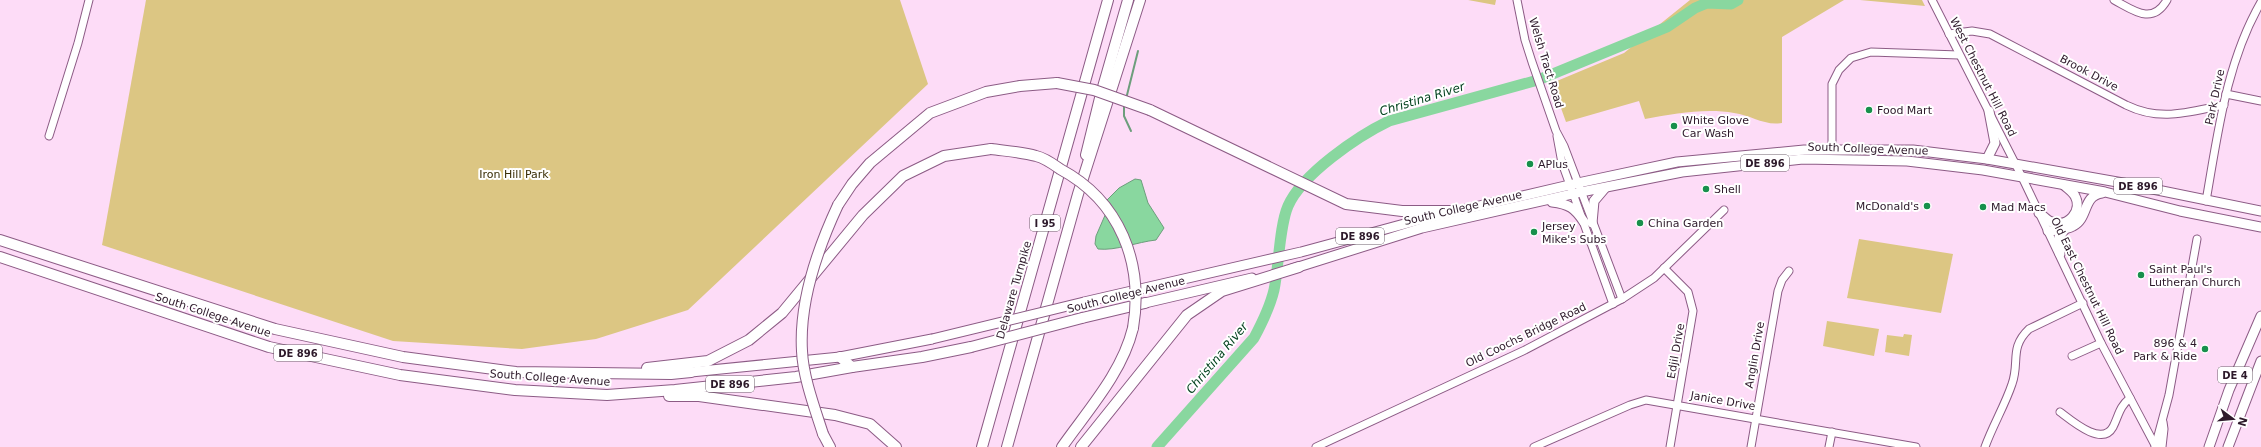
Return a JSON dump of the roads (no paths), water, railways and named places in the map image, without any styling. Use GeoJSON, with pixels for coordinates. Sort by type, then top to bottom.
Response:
{"type":"FeatureCollection","features":[{"type":"Feature","properties":{"kind":"highway","name":"Delaware Turnpike"},"geometry":{"type":"LineString","coordinates":[[982,447],[1108,0]]}},
{"type":"Feature","properties":{"kind":"highway","name":"I 95"},"geometry":{"type":"LineString","coordinates":[[1078,194],[1099,101],[1128,0]]}},
{"type":"Feature","properties":{"kind":"highway","name":"I 95"},"geometry":{"type":"LineString","coordinates":[[1007,447],[1078,194],[1140,0]]}},
{"type":"Feature","properties":{"kind":"highway"},"geometry":{"type":"LineString","coordinates":[[830,447],[823,434],[811,395],[802,352],[802,319],[811,278],[823,238],[838,205],[852,184],[870,163],[930,113],[986,92],[1020,86],[1057,83],[1094,90],[1150,110],[1285,177],[1346,204],[1402,211],[1458,211]]}},
{"type":"Feature","properties":{"kind":"highway"},"geometry":{"type":"LineString","coordinates":[[605,373],[708,361],[749,340],[782,313],[864,215],[903,176],[944,156],[991,149],[1037,156],[1075,176],[1109,208],[1129,251],[1135,272],[1136,311],[1128,348],[1119,367],[1062,447]]}},
{"type":"Feature","properties":{"kind":"highway","name":"South College Avenue"},"geometry":{"type":"LineString","coordinates":[[0,240],[275,329],[403,357],[516,372],[691,372]]}},
{"type":"Feature","properties":{"kind":"highway","name":"South College Avenue"},"geometry":{"type":"LineString","coordinates":[[0,257],[269,347],[400,375],[516,390],[607,395],[796,377],[922,357],[971,347],[1145,303]]}},
{"type":"Feature","properties":{"kind":"highway"},"geometry":{"type":"LineString","coordinates":[[1081,447],[1187,315],[1222,291],[1299,267]]}},
{"type":"Feature","properties":{"kind":"highway"},"geometry":{"type":"LineString","coordinates":[[840,357],[852,367]]}},
{"type":"Feature","properties":{"kind":"highway"},"geometry":{"type":"LineString","coordinates":[[607,395],[699,396],[821,412],[870,424],[896,447]]}},
{"type":"Feature","properties":{"kind":"main road"},"geometry":{"type":"LineString","coordinates":[[1987,159],[1995,143],[1988,111]]}},
{"type":"Feature","properties":{"kind":"main road","name":"South College Avenue"},"geometry":{"type":"LineString","coordinates":[[691,372],[840,357],[932,339],[1301,252],[1458,211],[1677,162],[1804,150],[1913,150],[2015,163],[2261,211]]}},
{"type":"Feature","properties":{"kind":"main road","name":"South College Avenue"},"geometry":{"type":"LineString","coordinates":[[1299,267],[1422,228],[1577,193],[1682,172],[1803,158],[1907,161],[1983,170],[2104,192],[2180,211],[2261,227]]}},
{"type":"Feature","properties":{"kind":"main road"},"geometry":{"type":"LineString","coordinates":[[2039,212],[2051,222],[2059,223],[2072,218],[2078,208],[2077,203],[2073,194],[2063,184]]}},
{"type":"Feature","properties":{"kind":"main road"},"geometry":{"type":"LineString","coordinates":[[1545,201],[1571,206],[1588,222],[1594,200],[1606,187]]}},
{"type":"Feature","properties":{"kind":"main road"},"geometry":{"type":"LineString","coordinates":[[2048,231],[2065,229],[2074,226],[2081,219],[2089,199],[2093,195],[2104,192]]}},
{"type":"Feature","properties":{"kind":"main road"},"geometry":{"type":"LineString","coordinates":[[2060,254],[2059,237],[2065,229]]}},
{"type":"Feature","properties":{"kind":"main road","name":"South College Avenue"},"geometry":{"type":"LineString","coordinates":[[1145,303],[1262,278]]}},
{"type":"Feature","properties":{"kind":"main road","name":"DE 4"},"geometry":{"type":"LineString","coordinates":[[2209,447],[2212,435],[2234,377],[2261,316]]}},
{"type":"Feature","properties":{"kind":"main road","name":"DE 4"},"geometry":{"type":"LineString","coordinates":[[2228,447],[2261,361]]}},
{"type":"Feature","properties":{"kind":"main road"},"geometry":{"type":"LineString","coordinates":[[2205,447],[2212,435]]}},
{"type":"Feature","properties":{"kind":"street"},"geometry":{"type":"LineString","coordinates":[[49,136],[78,43],[89,0]]}},
{"type":"Feature","properties":{"kind":"street","name":"Welsh Tract Road"},"geometry":{"type":"LineString","coordinates":[[1517,0],[1525,40],[1556,131],[1564,146],[1577,193],[1588,222],[1622,299]]}},
{"type":"Feature","properties":{"kind":"street","name":"West Chestnut Hill Road"},"geometry":{"type":"LineString","coordinates":[[1932,0],[2022,177]]}},
{"type":"Feature","properties":{"kind":"street"},"geometry":{"type":"LineString","coordinates":[[2114,0],[2145,15],[2158,12],[2167,0]]}},
{"type":"Feature","properties":{"kind":"street","name":"Park Drive"},"geometry":{"type":"LineString","coordinates":[[2206,201],[2226,94],[2236,55],[2261,2]]}},
{"type":"Feature","properties":{"kind":"street","name":"Brook Drive"},"geometry":{"type":"LineString","coordinates":[[1949,34],[1972,31],[1990,34],[2126,105],[2145,113],[2172,115],[2224,105]]}},
{"type":"Feature","properties":{"kind":"street"},"geometry":{"type":"LineString","coordinates":[[1832,149],[1832,84],[1839,70],[1850,58],[1872,52],[1959,55]]}},
{"type":"Feature","properties":{"kind":"street"},"geometry":{"type":"LineString","coordinates":[[2226,94],[2261,100]]}},
{"type":"Feature","properties":{"kind":"street","name":"Old East Chestnut Hill Road"},"geometry":{"type":"LineString","coordinates":[[2022,177],[2102,343],[2157,447]]}},
{"type":"Feature","properties":{"kind":"street","name":"Old Coochs Bridge Road"},"geometry":{"type":"LineString","coordinates":[[1316,447],[1525,350],[1622,299],[1664,268],[1724,210]]}},
{"type":"Feature","properties":{"kind":"street","name":"Welsh Tract Road"},"geometry":{"type":"LineString","coordinates":[[1588,222],[1613,304]]}},
{"type":"Feature","properties":{"kind":"street"},"geometry":{"type":"LineString","coordinates":[[2157,447],[2197,239]]}},
{"type":"Feature","properties":{"kind":"street","name":"Edjil Drive"},"geometry":{"type":"LineString","coordinates":[[1664,268],[1688,292],[1693,305],[1693,317],[1670,447]]}},
{"type":"Feature","properties":{"kind":"street","name":"Anglin Drive"},"geometry":{"type":"LineString","coordinates":[[1751,447],[1778,291],[1782,280],[1789,271]]}},
{"type":"Feature","properties":{"kind":"street"},"geometry":{"type":"LineString","coordinates":[[1985,447],[2013,382],[2015,352],[2023,334],[2029,329],[2083,303]]}},
{"type":"Feature","properties":{"kind":"street"},"geometry":{"type":"LineString","coordinates":[[2072,356],[2102,343]]}},
{"type":"Feature","properties":{"kind":"street"},"geometry":{"type":"LineString","coordinates":[[2060,412],[2089,433],[2098,437],[2104,436],[2113,428],[2122,405],[2130,398]]}},
{"type":"Feature","properties":{"kind":"street","name":"Janice Drive"},"geometry":{"type":"LineString","coordinates":[[1534,447],[1640,401],[1653,400],[1916,447]]}},
{"type":"Feature","properties":{"kind":"street"},"geometry":{"type":"LineString","coordinates":[[2157,447],[2164,429],[2163,421]]}},
{"type":"Feature","properties":{"kind":"street"},"geometry":{"type":"LineString","coordinates":[[2146,428],[2152,431],[2159,431]]}},
{"type":"Feature","properties":{"kind":"street"},"geometry":{"type":"LineString","coordinates":[[1829,447],[1832,432]]}},
{"type":"Feature","properties":{"kind":"waterway","name":"Christina River"},"geometry":{"type":"LineString","coordinates":[[1157,447],[1254,338],[1263,321],[1274,290],[1281,236],[1288,206],[1305,181],[1332,157],[1362,136],[1389,121],[1538,80],[1667,27],[1695,8],[1707,3],[1731,4],[1738,0]]}},
{"type":"Feature","properties":{"kind":"waterway"},"geometry":{"type":"LineString","coordinates":[[1126,99],[1138,51]]}},
{"type":"Feature","properties":{"kind":"waterway"},"geometry":{"type":"LineString","coordinates":[[1124,105],[1124,116],[1131,131]]}},
{"type":"Feature","properties":{"kind":"place","name":"Food Mart"},"geometry":{"type":"Point","coordinates":[1869,110]}},
{"type":"Feature","properties":{"kind":"place","name":"White Glove Car Wash"},"geometry":{"type":"Point","coordinates":[1674,126]}},
{"type":"Feature","properties":{"kind":"place","name":"APlus"},"geometry":{"type":"Point","coordinates":[1530,164]}},
{"type":"Feature","properties":{"kind":"place","name":"Shell"},"geometry":{"type":"Point","coordinates":[1706,189]}},
{"type":"Feature","properties":{"kind":"place","name":"McDonald's"},"geometry":{"type":"Point","coordinates":[1927,206]}},
{"type":"Feature","properties":{"kind":"place","name":"Mad Macs"},"geometry":{"type":"Point","coordinates":[1983,207]}},
{"type":"Feature","properties":{"kind":"place","name":"China Garden"},"geometry":{"type":"Point","coordinates":[1640,223]}},
{"type":"Feature","properties":{"kind":"place","name":"Jersey Mike's Subs"},"geometry":{"type":"Point","coordinates":[1534,232]}},
{"type":"Feature","properties":{"kind":"place","name":"Saint Paul's Lutheran Church"},"geometry":{"type":"Point","coordinates":[2141,275]}},
{"type":"Feature","properties":{"kind":"place","name":"896 & 4 Park & Ride"},"geometry":{"type":"Point","coordinates":[2205,349]}},
{"type":"Feature","properties":{"kind":"park label","name":"Iron Hill Park"},"geometry":{"type":"Point","coordinates":[514,174]}}]}
